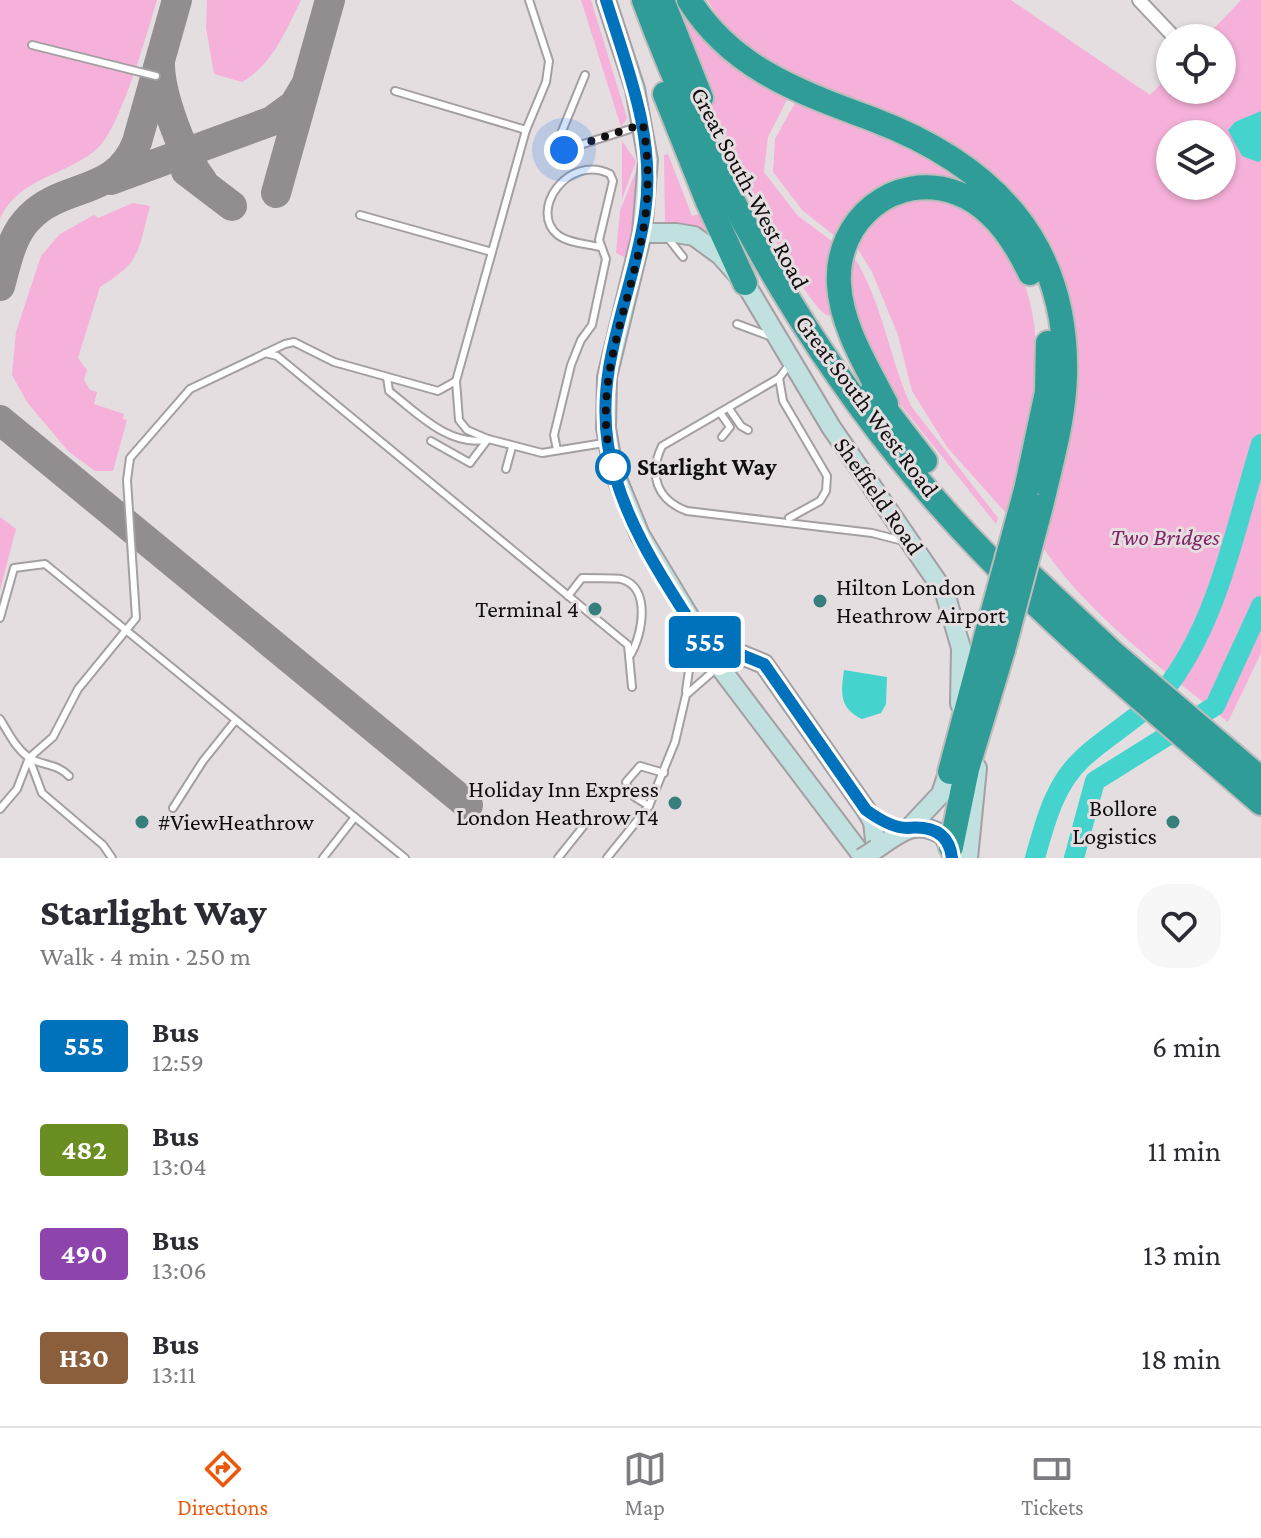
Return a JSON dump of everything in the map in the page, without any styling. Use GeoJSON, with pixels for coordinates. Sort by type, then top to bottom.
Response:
{"type":"FeatureCollection","features":[{"type":"Feature","properties":{"kind":"highway"},"geometry":{"type":"LineString","coordinates":[[634,0],[671,111],[745,283]]}},
{"type":"Feature","properties":{"kind":"highway","name":"Great South West Road"},"geometry":{"type":"LineString","coordinates":[[644,0],[685,103],[742,220],[809,333],[904,462],[985,554],[1205,743],[1261,803]]}},
{"type":"Feature","properties":{"kind":"highway","name":"Great South-West Road"},"geometry":{"type":"LineString","coordinates":[[662,0],[700,96],[757,213],[823,324],[897,427],[995,541],[1141,688]]}},
{"type":"Feature","properties":{"kind":"highway"},"geometry":{"type":"LineString","coordinates":[[689,0],[725,45],[764,75],[795,91],[927,142],[988,184],[1013,210],[1030,236],[1053,288],[1065,347],[1057,434],[1033,498],[994,643],[950,772]]}},
{"type":"Feature","properties":{"kind":"highway"},"geometry":{"type":"LineString","coordinates":[[897,427],[846,320],[840,301],[839,263],[852,229],[880,199],[917,187],[944,189],[971,200],[1002,227],[1027,266],[1046,319],[1047,392],[1033,498]]}},
{"type":"Feature","properties":{"kind":"highway"},"geometry":{"type":"LineString","coordinates":[[957,854],[967,769],[988,702],[994,643]]}},
{"type":"Feature","properties":{"kind":"highway","name":"Great South West Road"},"geometry":{"type":"LineString","coordinates":[[1205,743],[1261,779]]}},
{"type":"Feature","properties":{"kind":"street"},"geometry":{"type":"LineString","coordinates":[[606,0],[643,124],[648,181],[642,233],[611,351],[605,398],[608,442],[619,488],[640,535],[719,666],[867,855]]}},
{"type":"Feature","properties":{"kind":"street"},"geometry":{"type":"LineString","coordinates":[[1139,0],[1162,24]]}},
{"type":"Feature","properties":{"kind":"street","name":"Sheffield Road"},"geometry":{"type":"LineString","coordinates":[[642,233],[685,234],[702,241],[720,255],[745,283],[775,338],[831,427],[945,593],[959,632],[962,675],[950,772]]}},
{"type":"Feature","properties":{"kind":"street"},"geometry":{"type":"LineString","coordinates":[[719,666],[742,655],[764,664],[866,810],[876,836],[867,855]]}},
{"type":"Feature","properties":{"kind":"street"},"geometry":{"type":"LineString","coordinates":[[867,855],[910,827],[941,794],[950,772]]}},
{"type":"Feature","properties":{"kind":"street"},"geometry":{"type":"LineString","coordinates":[[866,810],[888,823],[934,829],[957,854]]}},
{"type":"Feature","properties":{"kind":"lane"},"geometry":{"type":"LineString","coordinates":[[529,0],[549,61],[546,82],[526,130],[456,381],[459,420],[467,430],[488,439],[542,453],[608,442]]}},
{"type":"Feature","properties":{"kind":"lane"},"geometry":{"type":"LineString","coordinates":[[32,45],[156,76]]}},
{"type":"Feature","properties":{"kind":"lane"},"geometry":{"type":"LineString","coordinates":[[585,75],[560,136],[564,150],[643,124]]}},
{"type":"Feature","properties":{"kind":"lane"},"geometry":{"type":"LineString","coordinates":[[395,91],[526,130]]}},
{"type":"Feature","properties":{"kind":"lane"},"geometry":{"type":"LineString","coordinates":[[557,450],[554,435],[571,365],[581,340],[592,325],[606,259],[600,247],[605,206],[613,181],[610,174],[587,168],[564,176],[557,185],[548,216],[550,228],[561,238],[600,247]]}},
{"type":"Feature","properties":{"kind":"lane"},"geometry":{"type":"LineString","coordinates":[[360,215],[492,252]]}},
{"type":"Feature","properties":{"kind":"lane"},"geometry":{"type":"LineString","coordinates":[[664,232],[683,257]]}},
{"type":"Feature","properties":{"kind":"lane"},"geometry":{"type":"LineString","coordinates":[[737,324],[775,338]]}},
{"type":"Feature","properties":{"kind":"lane"},"geometry":{"type":"LineString","coordinates":[[0,809],[17,789],[29,758],[53,737],[78,689],[136,618],[127,480],[130,458],[190,389],[294,342],[334,362],[438,391],[456,381]]}},
{"type":"Feature","properties":{"kind":"lane"},"geometry":{"type":"LineString","coordinates":[[265,353],[277,356],[628,645],[632,687]]}},
{"type":"Feature","properties":{"kind":"lane"},"geometry":{"type":"LineString","coordinates":[[790,362],[779,378],[730,410],[662,446],[655,461],[655,479],[660,493],[672,505],[722,517],[872,533],[917,548]]}},
{"type":"Feature","properties":{"kind":"lane"},"geometry":{"type":"LineString","coordinates":[[387,377],[389,391],[446,433],[467,442],[488,439]]}},
{"type":"Feature","properties":{"kind":"lane"},"geometry":{"type":"LineString","coordinates":[[779,378],[783,401],[827,476],[826,491],[820,501],[789,518]]}},
{"type":"Feature","properties":{"kind":"lane"},"geometry":{"type":"LineString","coordinates":[[730,410],[741,426],[748,430]]}},
{"type":"Feature","properties":{"kind":"lane"},"geometry":{"type":"LineString","coordinates":[[721,414],[730,427],[722,437]]}},
{"type":"Feature","properties":{"kind":"lane"},"geometry":{"type":"LineString","coordinates":[[431,441],[470,463],[488,439]]}},
{"type":"Feature","properties":{"kind":"lane"},"geometry":{"type":"LineString","coordinates":[[506,469],[512,447]]}},
{"type":"Feature","properties":{"kind":"lane"},"geometry":{"type":"LineString","coordinates":[[0,618],[14,568],[45,564],[405,858]]}},
{"type":"Feature","properties":{"kind":"lane"},"geometry":{"type":"LineString","coordinates":[[568,596],[582,578],[622,579],[633,588],[644,614],[640,637],[631,654]]}},
{"type":"Feature","properties":{"kind":"lane"},"geometry":{"type":"LineString","coordinates":[[607,858],[649,806],[664,773],[686,695],[696,629]]}},
{"type":"Feature","properties":{"kind":"lane"},"geometry":{"type":"LineString","coordinates":[[686,695],[693,685],[719,666]]}},
{"type":"Feature","properties":{"kind":"lane"},"geometry":{"type":"LineString","coordinates":[[0,719],[12,740],[29,758],[42,793],[103,845],[112,858]]}},
{"type":"Feature","properties":{"kind":"lane"},"geometry":{"type":"LineString","coordinates":[[173,808],[203,761],[235,721]]}},
{"type":"Feature","properties":{"kind":"lane"},"geometry":{"type":"LineString","coordinates":[[29,758],[60,767],[69,776]]}},
{"type":"Feature","properties":{"kind":"lane"},"geometry":{"type":"LineString","coordinates":[[649,806],[630,794],[626,782],[640,766],[664,773]]}},
{"type":"Feature","properties":{"kind":"lane"},"geometry":{"type":"LineString","coordinates":[[323,858],[355,817]]}},
{"type":"Feature","properties":{"kind":"lane"},"geometry":{"type":"LineString","coordinates":[[558,858],[590,818]]}},
{"type":"Feature","properties":{"kind":"green space"},"geometry":{"type":"Polygon","coordinates":[[[0,0],[157,0],[132,78],[107,137],[86,157],[19,194],[0,219],[0,0]]]}},
{"type":"Feature","properties":{"kind":"green space"},"geometry":{"type":"Polygon","coordinates":[[[207,0],[301,0],[270,57],[242,82],[214,74],[206,28],[207,0]]]}},
{"type":"Feature","properties":{"kind":"green space"},"geometry":{"type":"Polygon","coordinates":[[[581,0],[591,0],[627,118],[621,127],[581,0]]]}},
{"type":"Feature","properties":{"kind":"green space"},"geometry":{"type":"Polygon","coordinates":[[[670,0],[678,0],[788,98],[768,137],[764,172],[797,215],[837,245],[832,312],[829,316],[816,305],[799,280],[757,206],[704,96],[670,0]]]}},
{"type":"Feature","properties":{"kind":"green space","name":"Two Bridges"},"geometry":{"type":"Polygon","coordinates":[[[707,0],[1011,0],[1150,95],[1156,89],[1156,104],[1236,104],[1236,24],[1218,24],[1241,0],[1261,0],[1261,653],[1228,722],[1099,613],[1055,564],[1037,538],[1068,353],[1011,202],[826,100],[750,51],[726,28],[707,0]]]}},
{"type":"Feature","properties":{"kind":"green space"},"geometry":{"type":"Polygon","coordinates":[[[796,101],[895,139],[948,165],[997,211],[933,183],[835,236],[803,211],[773,172],[775,139],[796,101]]]}},
{"type":"Feature","properties":{"kind":"green space"},"geometry":{"type":"Polygon","coordinates":[[[622,141],[636,161],[622,199],[622,141]]]}},
{"type":"Feature","properties":{"kind":"green space"},"geometry":{"type":"Polygon","coordinates":[[[668,154],[692,216],[699,214],[710,244],[665,227],[664,155],[668,154]]]}},
{"type":"Feature","properties":{"kind":"green space"},"geometry":{"type":"Polygon","coordinates":[[[636,171],[637,205],[626,258],[616,253],[620,211],[636,171]]]}},
{"type":"Feature","properties":{"kind":"green space"},"geometry":{"type":"Polygon","coordinates":[[[938,196],[977,215],[1007,250],[1025,285],[1034,321],[1036,360],[1033,399],[1027,438],[1006,513],[947,447],[912,391],[898,335],[872,272],[856,246],[857,231],[885,205],[938,196]]]}},
{"type":"Feature","properties":{"kind":"green space"},"geometry":{"type":"Polygon","coordinates":[[[133,203],[150,206],[140,245],[124,270],[100,287],[78,358],[87,370],[84,380],[90,390],[97,392],[94,404],[124,414],[123,419],[127,420],[113,471],[95,471],[68,451],[27,402],[12,375],[16,332],[41,256],[60,234],[94,215],[98,218],[133,203]]]}},
{"type":"Feature","properties":{"kind":"green space"},"geometry":{"type":"Polygon","coordinates":[[[854,257],[872,293],[911,406],[998,518],[996,524],[888,389],[841,285],[854,257]]]}},
{"type":"Feature","properties":{"kind":"green space"},"geometry":{"type":"Polygon","coordinates":[[[0,517],[16,529],[0,590],[0,517]]]}},
{"type":"Feature","properties":{"kind":"water"},"geometry":{"type":"Polygon","coordinates":[[[1261,111],[1261,160],[1258,162],[1242,156],[1236,145],[1236,122],[1261,111]]]}},
{"type":"Feature","properties":{"kind":"water"},"geometry":{"type":"Polygon","coordinates":[[[844,670],[887,677],[886,704],[881,713],[862,719],[849,710],[842,693],[844,670]]]}},
{"type":"Feature","properties":{"kind":"waterway"},"geometry":{"type":"LineString","coordinates":[[1035,858],[1052,805],[1072,769],[1150,705],[1170,683],[1187,656],[1202,628],[1225,568],[1261,444]]}},
{"type":"Feature","properties":{"kind":"waterway"},"geometry":{"type":"LineString","coordinates":[[1074,858],[1095,781],[1215,706],[1261,606]]}},
{"type":"Feature","properties":{"kind":"taxiway"},"geometry":{"type":"LineString","coordinates":[[0,286],[14,241],[29,218],[57,199],[103,181],[128,160],[137,142],[177,0]]}},
{"type":"Feature","properties":{"kind":"taxiway"},"geometry":{"type":"LineString","coordinates":[[276,193],[330,0]]}},
{"type":"Feature","properties":{"kind":"taxiway"},"geometry":{"type":"LineString","coordinates":[[160,66],[164,94],[174,126],[202,180]]}},
{"type":"Feature","properties":{"kind":"taxiway"},"geometry":{"type":"LineString","coordinates":[[111,180],[272,121],[294,105],[306,85]]}},
{"type":"Feature","properties":{"kind":"taxiway"},"geometry":{"type":"LineString","coordinates":[[186,171],[232,206]]}},
{"type":"Feature","properties":{"kind":"taxiway"},"geometry":{"type":"LineString","coordinates":[[0,420],[468,805]]}},
{"type":"Feature","properties":{"kind":"bus line","name":"555"},"geometry":{"type":"LineString","coordinates":[[606,0],[635,89],[648,160],[646,211],[616,328],[605,398],[608,442],[619,488],[640,535],[719,666],[734,656],[742,655],[764,664],[866,810],[888,823],[934,829],[944,836],[951,847],[952,858]]}},
{"type":"Feature","properties":{"kind":"place","name":"Starlight Way"},"geometry":{"type":"Point","coordinates":[613,467]}},
{"type":"Feature","properties":{"kind":"place","name":"Hilton London Heathrow Airport"},"geometry":{"type":"Point","coordinates":[820,601]}},
{"type":"Feature","properties":{"kind":"place","name":"Terminal 4"},"geometry":{"type":"Point","coordinates":[595,609]}},
{"type":"Feature","properties":{"kind":"place","name":"Holiday Inn Express London Heathrow T4"},"geometry":{"type":"Point","coordinates":[675,803]}},
{"type":"Feature","properties":{"kind":"place","name":"#ViewHeathrow"},"geometry":{"type":"Point","coordinates":[142,822]}},
{"type":"Feature","properties":{"kind":"place","name":"Bollore Logistics"},"geometry":{"type":"Point","coordinates":[1173,822]}},
{"type":"Feature","properties":{"kind":"route"},"geometry":{"type":"LineString","coordinates":[[564,150],[643,124],[648,160],[646,211],[616,328],[605,398],[606,428],[613,467]]}}]}
